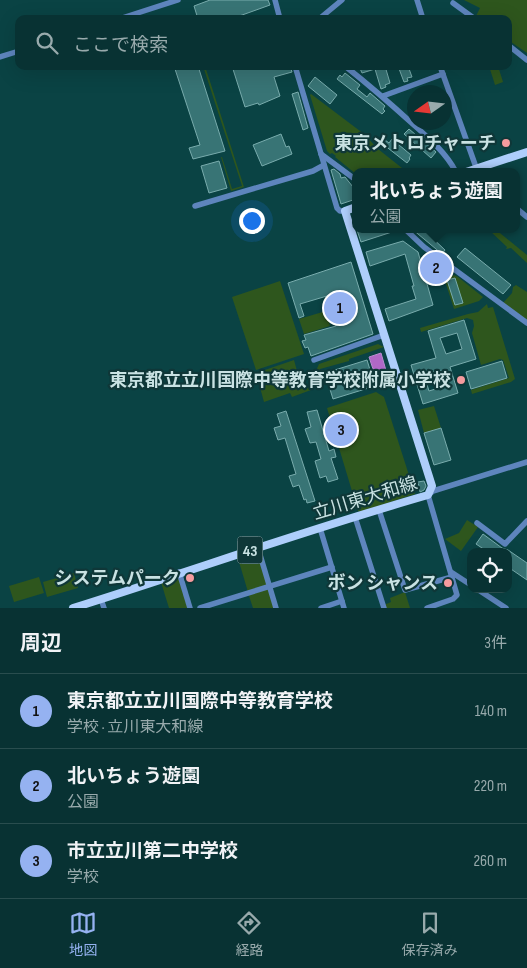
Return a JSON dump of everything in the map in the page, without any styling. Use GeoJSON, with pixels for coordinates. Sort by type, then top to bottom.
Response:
{"type":"FeatureCollection","features":[{"type":"Feature","properties":{"kind":"main road"},"geometry":{"type":"LineString","coordinates":[[481,168],[527,152]]}},
{"type":"Feature","properties":{"kind":"main road"},"geometry":{"type":"LineString","coordinates":[[345,211],[352,208]]}},
{"type":"Feature","properties":{"kind":"main road","name":"立川東大和線"},"geometry":{"type":"LineString","coordinates":[[73,608],[179,572],[428,495],[432,486],[345,211]]}},
{"type":"Feature","properties":{"kind":"street"},"geometry":{"type":"LineString","coordinates":[[131,15],[178,0]]}},
{"type":"Feature","properties":{"kind":"street"},"geometry":{"type":"LineString","coordinates":[[275,0],[279,15]]}},
{"type":"Feature","properties":{"kind":"street"},"geometry":{"type":"LineString","coordinates":[[325,15],[342,0]]}},
{"type":"Feature","properties":{"kind":"street"},"geometry":{"type":"LineString","coordinates":[[416,0],[422,15]]}},
{"type":"Feature","properties":{"kind":"street"},"geometry":{"type":"LineString","coordinates":[[453,3],[470,15]]}},
{"type":"Feature","properties":{"kind":"street"},"geometry":{"type":"LineString","coordinates":[[512,48],[527,60]]}},
{"type":"Feature","properties":{"kind":"street"},"geometry":{"type":"LineString","coordinates":[[0,57],[15,52]]}},
{"type":"Feature","properties":{"kind":"street"},"geometry":{"type":"LineString","coordinates":[[295,70],[337,208],[340,211],[345,211]]}},
{"type":"Feature","properties":{"kind":"street"},"geometry":{"type":"LineString","coordinates":[[350,70],[383,96],[432,141],[453,168]]}},
{"type":"Feature","properties":{"kind":"street"},"geometry":{"type":"LineString","coordinates":[[442,70],[471,168]]}},
{"type":"Feature","properties":{"kind":"street"},"geometry":{"type":"LineString","coordinates":[[383,96],[443,74]]}},
{"type":"Feature","properties":{"kind":"street"},"geometry":{"type":"LineString","coordinates":[[321,154],[352,177]]}},
{"type":"Feature","properties":{"kind":"street"},"geometry":{"type":"LineString","coordinates":[[195,206],[313,171],[324,165]]}},
{"type":"Feature","properties":{"kind":"street"},"geometry":{"type":"LineString","coordinates":[[409,233],[424,247],[527,323]]}},
{"type":"Feature","properties":{"kind":"street"},"geometry":{"type":"LineString","coordinates":[[314,360],[384,334]]}},
{"type":"Feature","properties":{"kind":"street"},"geometry":{"type":"LineString","coordinates":[[427,608],[457,596],[428,495],[433,491],[527,462]]}},
{"type":"Feature","properties":{"kind":"street"},"geometry":{"type":"LineString","coordinates":[[379,510],[405,590],[452,574],[467,583]]}},
{"type":"Feature","properties":{"kind":"street"},"geometry":{"type":"LineString","coordinates":[[355,517],[384,608]]}},
{"type":"Feature","properties":{"kind":"street"},"geometry":{"type":"LineString","coordinates":[[477,523],[505,544],[527,521]]}},
{"type":"Feature","properties":{"kind":"street"},"geometry":{"type":"LineString","coordinates":[[320,528],[344,608]]}},
{"type":"Feature","properties":{"kind":"street"},"geometry":{"type":"LineString","coordinates":[[258,548],[276,608]]}},
{"type":"Feature","properties":{"kind":"street"},"geometry":{"type":"LineString","coordinates":[[200,608],[332,567]]}},
{"type":"Feature","properties":{"kind":"street"},"geometry":{"type":"LineString","coordinates":[[179,572],[190,608]]}},
{"type":"Feature","properties":{"kind":"street"},"geometry":{"type":"LineString","coordinates":[[483,593],[506,608]]}},
{"type":"Feature","properties":{"kind":"street"},"geometry":{"type":"LineString","coordinates":[[101,599],[104,608]]}},
{"type":"Feature","properties":{"kind":"street"},"geometry":{"type":"LineString","coordinates":[[321,608],[342,601]]}},
{"type":"Feature","properties":{"kind":"green space"},"geometry":{"type":"Polygon","coordinates":[[[464,0],[527,0],[527,53],[512,43],[512,15],[476,15],[480,8],[464,0]]]}},
{"type":"Feature","properties":{"kind":"green space"},"geometry":{"type":"Polygon","coordinates":[[[204,70],[206,70],[244,187],[231,191],[221,157],[232,189],[242,186],[204,70]]]}},
{"type":"Feature","properties":{"kind":"green space"},"geometry":{"type":"Polygon","coordinates":[[[490,70],[499,70],[503,82],[495,85],[490,70]]]}},
{"type":"Feature","properties":{"kind":"green space"},"geometry":{"type":"Polygon","coordinates":[[[310,95],[364,134],[378,149],[402,168],[352,168],[352,171],[336,156],[332,153],[330,154],[327,151],[310,95]]]}},
{"type":"Feature","properties":{"kind":"green space"},"geometry":{"type":"Polygon","coordinates":[[[492,233],[500,233],[527,255],[527,263],[511,248],[506,249],[507,247],[492,233]]]}},
{"type":"Feature","properties":{"kind":"green space"},"geometry":{"type":"Polygon","coordinates":[[[428,255],[446,270],[433,280],[431,280],[427,266],[428,255]]]}},
{"type":"Feature","properties":{"kind":"green space"},"geometry":{"type":"Polygon","coordinates":[[[454,275],[483,297],[479,301],[454,309],[445,281],[454,275]]]}},
{"type":"Feature","properties":{"kind":"green space"},"geometry":{"type":"Polygon","coordinates":[[[280,281],[304,354],[256,370],[232,297],[280,281]]]}},
{"type":"Feature","properties":{"kind":"green space"},"geometry":{"type":"Polygon","coordinates":[[[516,285],[527,292],[527,320],[503,303],[516,285]]]}},
{"type":"Feature","properties":{"kind":"green space"},"geometry":{"type":"Polygon","coordinates":[[[487,304],[488,308],[493,307],[515,379],[511,382],[472,394],[471,390],[509,378],[503,360],[500,359],[481,365],[472,333],[473,320],[467,318],[421,332],[420,328],[478,312],[487,304]]]}},
{"type":"Feature","properties":{"kind":"green space"},"geometry":{"type":"Polygon","coordinates":[[[326,311],[330,326],[304,334],[299,319],[326,311]]]}},
{"type":"Feature","properties":{"kind":"green space"},"geometry":{"type":"Polygon","coordinates":[[[378,344],[384,347],[349,359],[349,361],[320,369],[311,390],[292,397],[290,393],[264,402],[256,373],[294,360],[302,389],[309,387],[319,364],[378,344]]]}},
{"type":"Feature","properties":{"kind":"green space"},"geometry":{"type":"Polygon","coordinates":[[[376,392],[384,397],[415,494],[360,512],[358,511],[327,408],[376,392]]]}},
{"type":"Feature","properties":{"kind":"green space"},"geometry":{"type":"Polygon","coordinates":[[[434,406],[441,428],[424,433],[418,410],[434,406]]]}},
{"type":"Feature","properties":{"kind":"green space"},"geometry":{"type":"Polygon","coordinates":[[[467,520],[478,527],[461,551],[445,539],[459,533],[467,520]]]}},
{"type":"Feature","properties":{"kind":"green space"},"geometry":{"type":"Polygon","coordinates":[[[257,549],[268,585],[248,592],[237,555],[257,549]]]}},
{"type":"Feature","properties":{"kind":"green space"},"geometry":{"type":"Polygon","coordinates":[[[74,573],[78,588],[47,597],[43,582],[74,573]]]}},
{"type":"Feature","properties":{"kind":"green space"},"geometry":{"type":"Polygon","coordinates":[[[179,573],[190,608],[169,608],[160,579],[179,573]]]}},
{"type":"Feature","properties":{"kind":"green space"},"geometry":{"type":"Polygon","coordinates":[[[39,577],[44,593],[14,602],[9,586],[39,577]]]}},
{"type":"Feature","properties":{"kind":"green space"},"geometry":{"type":"Polygon","coordinates":[[[269,587],[275,608],[253,608],[248,593],[269,587]]]}},
{"type":"Feature","properties":{"kind":"green space"},"geometry":{"type":"Polygon","coordinates":[[[405,592],[410,608],[385,608],[384,605],[391,602],[390,598],[405,592]]]}},
{"type":"Feature","properties":{"kind":"shaded area"},"geometry":{"type":"Polygon","coordinates":[[[381,353],[387,374],[376,378],[369,357],[381,353]]]}},
{"type":"Feature","properties":{"kind":"building"},"geometry":{"type":"Polygon","coordinates":[[[210,0],[268,0],[270,5],[242,15],[197,15],[194,6],[210,0]]]}},
{"type":"Feature","properties":{"kind":"building"},"geometry":{"type":"Polygon","coordinates":[[[175,70],[199,70],[225,151],[193,159],[189,148],[200,145],[175,70]]]}},
{"type":"Feature","properties":{"kind":"building"},"geometry":{"type":"Polygon","coordinates":[[[233,70],[291,70],[292,72],[274,77],[280,96],[259,105],[258,103],[245,107],[233,70]]]}},
{"type":"Feature","properties":{"kind":"building"},"geometry":{"type":"Polygon","coordinates":[[[361,70],[372,70],[362,73],[361,70]]]}},
{"type":"Feature","properties":{"kind":"building"},"geometry":{"type":"Polygon","coordinates":[[[375,70],[386,70],[390,83],[381,89],[375,70]]]}},
{"type":"Feature","properties":{"kind":"building"},"geometry":{"type":"Polygon","coordinates":[[[400,70],[409,70],[412,77],[407,78],[408,81],[404,82],[400,70]]]}},
{"type":"Feature","properties":{"kind":"building"},"geometry":{"type":"Polygon","coordinates":[[[345,73],[360,85],[357,89],[367,97],[370,93],[385,106],[383,109],[385,111],[382,114],[337,79],[345,73]]]}},
{"type":"Feature","properties":{"kind":"building"},"geometry":{"type":"Polygon","coordinates":[[[315,77],[337,95],[330,104],[308,86],[315,77]]]}},
{"type":"Feature","properties":{"kind":"building"},"geometry":{"type":"Polygon","coordinates":[[[298,92],[308,128],[303,130],[292,94],[298,92]]]}},
{"type":"Feature","properties":{"kind":"building"},"geometry":{"type":"Polygon","coordinates":[[[410,130],[436,152],[431,158],[404,134],[410,130]]]}},
{"type":"Feature","properties":{"kind":"building"},"geometry":{"type":"Polygon","coordinates":[[[281,134],[286,147],[289,146],[292,154],[262,166],[253,145],[281,134]]]}},
{"type":"Feature","properties":{"kind":"building"},"geometry":{"type":"Polygon","coordinates":[[[381,137],[389,143],[392,139],[411,155],[407,163],[379,141],[381,137]]]}},
{"type":"Feature","properties":{"kind":"building"},"geometry":{"type":"Polygon","coordinates":[[[219,161],[227,188],[209,193],[201,166],[219,161]]]}},
{"type":"Feature","properties":{"kind":"building"},"geometry":{"type":"Polygon","coordinates":[[[334,169],[340,174],[341,178],[345,177],[352,186],[352,200],[341,204],[331,170],[334,169]]]}},
{"type":"Feature","properties":{"kind":"building"},"geometry":{"type":"Polygon","coordinates":[[[358,233],[389,233],[361,242],[358,233]]]}},
{"type":"Feature","properties":{"kind":"building"},"geometry":{"type":"Polygon","coordinates":[[[417,233],[427,233],[445,250],[442,254],[417,233]]]}},
{"type":"Feature","properties":{"kind":"building"},"geometry":{"type":"Polygon","coordinates":[[[403,241],[418,252],[433,305],[389,321],[385,309],[416,299],[405,254],[370,266],[366,252],[403,241]]]}},
{"type":"Feature","properties":{"kind":"building"},"geometry":{"type":"Polygon","coordinates":[[[465,248],[511,285],[503,294],[457,257],[465,248]]]}},
{"type":"Feature","properties":{"kind":"building"},"geometry":{"type":"Polygon","coordinates":[[[351,262],[373,334],[311,356],[308,347],[305,348],[302,341],[306,340],[304,335],[336,326],[327,296],[300,304],[304,316],[299,318],[288,283],[351,262]]]}},
{"type":"Feature","properties":{"kind":"building"},"geometry":{"type":"Polygon","coordinates":[[[455,278],[463,303],[455,305],[447,280],[455,278]]]}},
{"type":"Feature","properties":{"kind":"building"},"geometry":{"type":"Polygon","coordinates":[[[464,320],[476,359],[450,367],[458,393],[423,404],[411,365],[436,358],[428,331],[464,320]],[[457,333],[440,338],[446,354],[462,349],[457,333]],[[440,370],[424,375],[429,391],[445,386],[440,370]]]}},
{"type":"Feature","properties":{"kind":"building"},"geometry":{"type":"Polygon","coordinates":[[[367,360],[375,386],[333,399],[325,373],[367,360]]]}},
{"type":"Feature","properties":{"kind":"building"},"geometry":{"type":"Polygon","coordinates":[[[502,361],[507,378],[471,389],[466,372],[502,361]]]}},
{"type":"Feature","properties":{"kind":"building"},"geometry":{"type":"Polygon","coordinates":[[[317,410],[329,451],[334,449],[336,457],[331,458],[338,479],[328,482],[326,476],[320,478],[315,461],[321,459],[316,442],[310,443],[305,429],[311,427],[307,412],[317,410]]]}},
{"type":"Feature","properties":{"kind":"building"},"geometry":{"type":"Polygon","coordinates":[[[286,411],[315,501],[307,503],[306,499],[304,500],[299,485],[293,487],[289,476],[296,474],[285,438],[278,440],[274,428],[281,426],[277,414],[286,411]]]}},
{"type":"Feature","properties":{"kind":"building"},"geometry":{"type":"Polygon","coordinates":[[[441,428],[451,460],[434,465],[424,433],[441,428]]]}},
{"type":"Feature","properties":{"kind":"building"},"geometry":{"type":"Polygon","coordinates":[[[424,481],[426,486],[420,492],[418,482],[424,481]]]}},
{"type":"Feature","properties":{"kind":"building"},"geometry":{"type":"Polygon","coordinates":[[[483,534],[502,548],[482,548],[476,544],[483,534]]]}},
{"type":"Feature","properties":{"kind":"building"},"geometry":{"type":"Polygon","coordinates":[[[512,553],[527,563],[527,580],[512,570],[512,553]]]}},
{"type":"Feature","properties":{"kind":"place","name":"東京メトロチャーチ"},"geometry":{"type":"Point","coordinates":[506,143]}},
{"type":"Feature","properties":{"kind":"place","name":"北いちょう遊園"},"geometry":{"type":"Point","coordinates":[436,268]}},
{"type":"Feature","properties":{"kind":"place","name":"東京都立立川国際中等教育学校"},"geometry":{"type":"Point","coordinates":[340,308]}},
{"type":"Feature","properties":{"kind":"place","name":"東京都立立川国際中等教育学校附属小学校"},"geometry":{"type":"Point","coordinates":[461,380]}},
{"type":"Feature","properties":{"kind":"place","name":"市立立川第二中学校"},"geometry":{"type":"Point","coordinates":[341,430]}},
{"type":"Feature","properties":{"kind":"place","name":"システムパーク"},"geometry":{"type":"Point","coordinates":[190,578]}},
{"type":"Feature","properties":{"kind":"place","name":"ボン シャンス"},"geometry":{"type":"Point","coordinates":[448,583]}}]}
